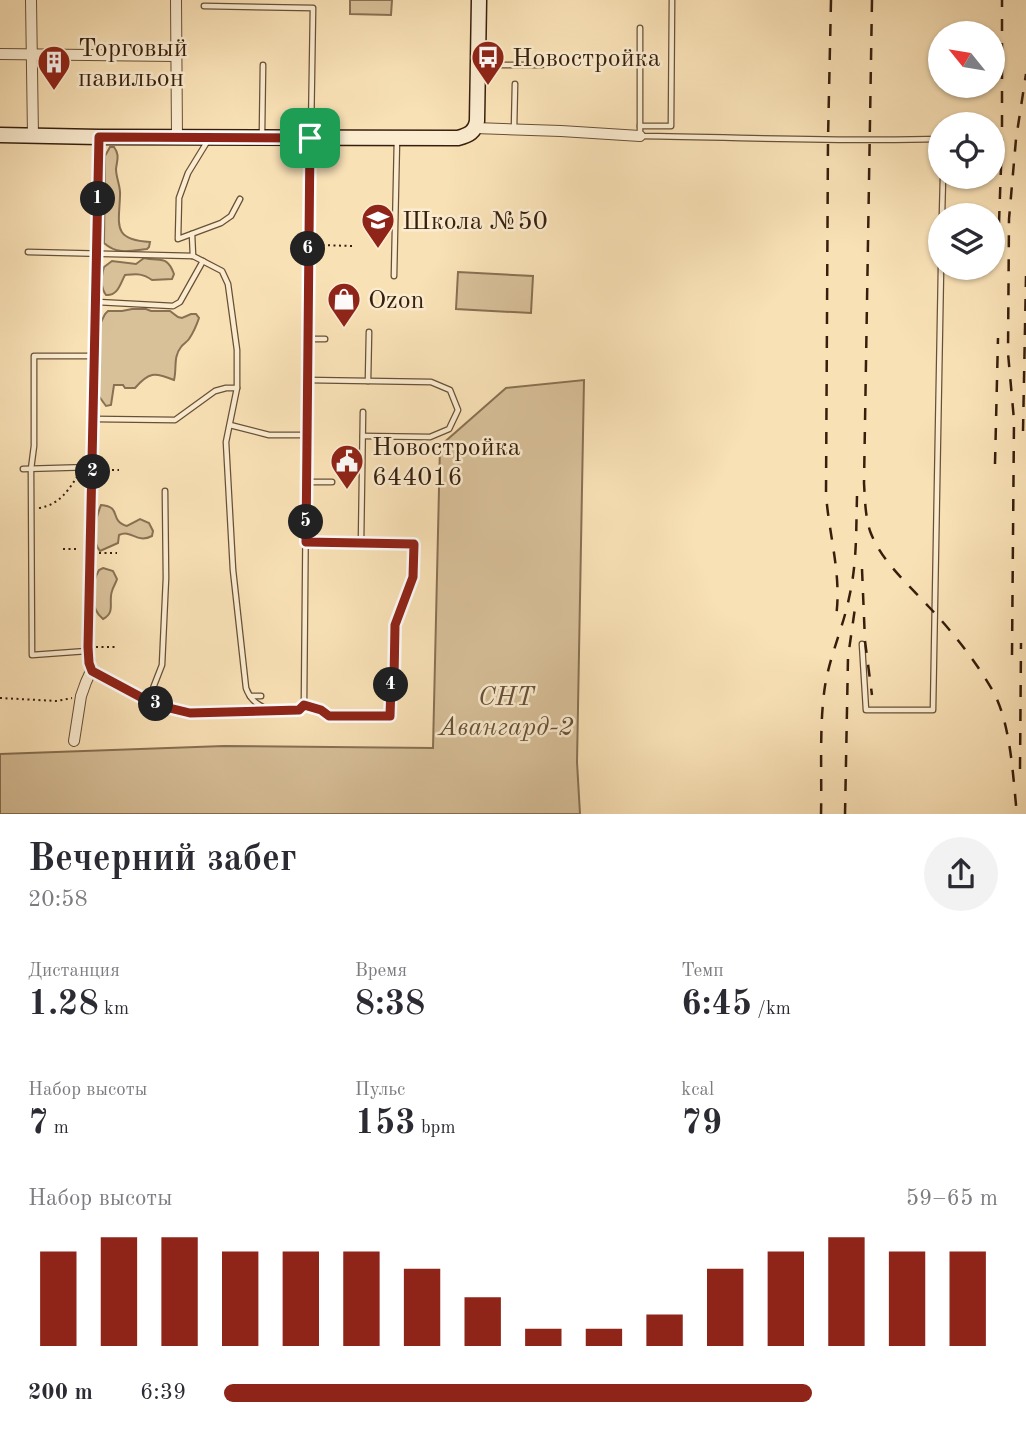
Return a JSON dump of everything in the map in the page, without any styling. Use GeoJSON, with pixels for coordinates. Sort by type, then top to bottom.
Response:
{"type":"FeatureCollection","features":[{"type":"Feature","properties":{"kind":"street"},"geometry":{"type":"LineString","coordinates":[[32,0],[33,136]]}},
{"type":"Feature","properties":{"kind":"street"},"geometry":{"type":"LineString","coordinates":[[176,0],[177,137]]}},
{"type":"Feature","properties":{"kind":"street"},"geometry":{"type":"LineString","coordinates":[[0,135],[458,138],[469,135],[477,121],[479,0]]}},
{"type":"Feature","properties":{"kind":"street"},"geometry":{"type":"LineString","coordinates":[[0,54],[176,56]]}},
{"type":"Feature","properties":{"kind":"street"},"geometry":{"type":"LineString","coordinates":[[475,128],[640,131]]}},
{"type":"Feature","properties":{"kind":"street"},"geometry":{"type":"LineString","coordinates":[[74,741],[81,696],[92,671],[88,649],[91,551],[89,468],[94,419],[99,137]]}},
{"type":"Feature","properties":{"kind":"lane"},"geometry":{"type":"LineString","coordinates":[[640,131],[671,126],[672,0]]}},
{"type":"Feature","properties":{"kind":"lane"},"geometry":{"type":"LineString","coordinates":[[92,671],[148,701],[190,713],[299,710],[304,705],[313,8],[204,6]]}},
{"type":"Feature","properties":{"kind":"lane"},"geometry":{"type":"LineString","coordinates":[[640,28],[640,131]]}},
{"type":"Feature","properties":{"kind":"lane"},"geometry":{"type":"LineString","coordinates":[[262,138],[263,65]]}},
{"type":"Feature","properties":{"kind":"lane"},"geometry":{"type":"LineString","coordinates":[[478,65],[542,65]]}},
{"type":"Feature","properties":{"kind":"lane"},"geometry":{"type":"LineString","coordinates":[[514,130],[515,84]]}},
{"type":"Feature","properties":{"kind":"lane"},"geometry":{"type":"LineString","coordinates":[[640,131],[863,141],[928,139]]}},
{"type":"Feature","properties":{"kind":"lane"},"geometry":{"type":"LineString","coordinates":[[211,137],[188,173],[178,198],[177,239],[221,223],[231,216],[240,199]]}},
{"type":"Feature","properties":{"kind":"lane"},"geometry":{"type":"LineString","coordinates":[[394,276],[397,138]]}},
{"type":"Feature","properties":{"kind":"lane"},"geometry":{"type":"LineString","coordinates":[[192,234],[193,256]]}},
{"type":"Feature","properties":{"kind":"lane"},"geometry":{"type":"LineString","coordinates":[[28,252],[193,256],[222,271],[228,284],[237,350],[237,388],[226,442],[233,570],[246,688],[256,704],[268,710]]}},
{"type":"Feature","properties":{"kind":"lane"},"geometry":{"type":"LineString","coordinates":[[96,302],[173,306],[180,302],[203,261]]}},
{"type":"Feature","properties":{"kind":"lane"},"geometry":{"type":"LineString","coordinates":[[862,644],[866,710],[933,710],[941,280]]}},
{"type":"Feature","properties":{"kind":"lane"},"geometry":{"type":"LineString","coordinates":[[368,381],[369,332]]}},
{"type":"Feature","properties":{"kind":"lane"},"geometry":{"type":"LineString","coordinates":[[307,339],[325,339]]}},
{"type":"Feature","properties":{"kind":"lane"},"geometry":{"type":"LineString","coordinates":[[88,649],[33,655],[31,469],[34,446],[34,356],[95,356]]}},
{"type":"Feature","properties":{"kind":"lane"},"geometry":{"type":"LineString","coordinates":[[307,380],[431,382],[450,390],[458,410],[449,429],[430,437],[363,436]]}},
{"type":"Feature","properties":{"kind":"lane"},"geometry":{"type":"LineString","coordinates":[[94,419],[175,420],[215,391],[237,388]]}},
{"type":"Feature","properties":{"kind":"lane"},"geometry":{"type":"LineString","coordinates":[[361,543],[363,412]]}},
{"type":"Feature","properties":{"kind":"lane"},"geometry":{"type":"LineString","coordinates":[[230,425],[268,435],[306,435]]}},
{"type":"Feature","properties":{"kind":"lane"},"geometry":{"type":"LineString","coordinates":[[23,470],[89,468]]}},
{"type":"Feature","properties":{"kind":"lane"},"geometry":{"type":"LineString","coordinates":[[306,482],[332,482]]}},
{"type":"Feature","properties":{"kind":"lane"},"geometry":{"type":"LineString","coordinates":[[148,701],[162,665],[166,578],[165,491]]}},
{"type":"Feature","properties":{"kind":"lane"},"geometry":{"type":"LineString","coordinates":[[304,705],[321,710],[329,716],[390,716],[395,625],[413,577],[414,544],[306,542]]}},
{"type":"Feature","properties":{"kind":"lane"},"geometry":{"type":"LineString","coordinates":[[249,696],[261,696]]}},
{"type":"Feature","properties":{"kind":"path"},"geometry":{"type":"LineString","coordinates":[[309,245],[354,246]]}},
{"type":"Feature","properties":{"kind":"path"},"geometry":{"type":"LineString","coordinates":[[32,510],[45,508],[64,496],[89,468],[119,470]]}},
{"type":"Feature","properties":{"kind":"path"},"geometry":{"type":"LineString","coordinates":[[63,549],[117,553]]}},
{"type":"Feature","properties":{"kind":"path"},"geometry":{"type":"LineString","coordinates":[[88,649],[115,647]]}},
{"type":"Feature","properties":{"kind":"path"},"geometry":{"type":"LineString","coordinates":[[0,698],[57,701],[81,696]]}},
{"type":"Feature","properties":{"kind":"green space"},"geometry":{"type":"Polygon","coordinates":[[[350,0],[392,0],[391,15],[350,14],[350,0]]]}},
{"type":"Feature","properties":{"kind":"green space"},"geometry":{"type":"Polygon","coordinates":[[[110,147],[114,147],[118,155],[116,169],[120,193],[120,229],[129,238],[150,242],[147,249],[119,251],[104,243],[105,156],[110,147]]]}},
{"type":"Feature","properties":{"kind":"green space"},"geometry":{"type":"Polygon","coordinates":[[[144,258],[163,260],[169,264],[174,274],[172,279],[152,280],[139,274],[125,275],[116,291],[106,295],[102,282],[104,267],[112,261],[136,264],[144,258]]]}},
{"type":"Feature","properties":{"kind":"green space"},"geometry":{"type":"Polygon","coordinates":[[[458,272],[533,276],[531,313],[456,309],[458,272]]]}},
{"type":"Feature","properties":{"kind":"green space"},"geometry":{"type":"Polygon","coordinates":[[[108,311],[170,311],[182,318],[196,314],[199,318],[177,355],[174,380],[152,375],[135,388],[114,385],[111,405],[106,406],[98,395],[100,324],[108,311]]]}},
{"type":"Feature","properties":{"kind":"green space","name":"СНТ Авангард-2"},"geometry":{"type":"Polygon","coordinates":[[[584,380],[577,762],[580,814],[0,814],[0,754],[224,746],[433,748],[440,446],[506,388],[584,380]]]}},
{"type":"Feature","properties":{"kind":"green space"},"geometry":{"type":"Polygon","coordinates":[[[101,505],[112,508],[118,520],[127,526],[140,519],[149,523],[152,536],[142,538],[119,535],[118,543],[100,551],[95,534],[101,505]]]}},
{"type":"Feature","properties":{"kind":"green space"},"geometry":{"type":"Polygon","coordinates":[[[103,568],[113,571],[117,579],[111,595],[111,610],[103,619],[95,609],[93,589],[96,576],[103,568]]]}},
{"type":"Feature","properties":{"kind":"railway"},"geometry":{"type":"LineString","coordinates":[[831,0],[826,494],[836,571],[836,617]]}},
{"type":"Feature","properties":{"kind":"railway"},"geometry":{"type":"LineString","coordinates":[[872,0],[864,483],[867,519],[875,542],[888,562],[955,637],[994,693],[1008,736],[1017,814]]}},
{"type":"Feature","properties":{"kind":"railway"},"geometry":{"type":"LineString","coordinates":[[1000,203],[1002,0]]}},
{"type":"Feature","properties":{"kind":"railway"},"geometry":{"type":"LineString","coordinates":[[1012,655],[1014,420],[1008,353],[1009,219],[1016,139],[1026,74]]}},
{"type":"Feature","properties":{"kind":"railway"},"geometry":{"type":"LineString","coordinates":[[1023,431],[1026,276]]}},
{"type":"Feature","properties":{"kind":"railway"},"geometry":{"type":"LineString","coordinates":[[995,464],[998,338]]}},
{"type":"Feature","properties":{"kind":"railway"},"geometry":{"type":"LineString","coordinates":[[821,814],[823,701],[827,675],[852,585],[857,496]]}},
{"type":"Feature","properties":{"kind":"railway"},"geometry":{"type":"LineString","coordinates":[[862,569],[865,641],[872,695]]}},
{"type":"Feature","properties":{"kind":"railway"},"geometry":{"type":"LineString","coordinates":[[845,814],[848,657],[855,608]]}},
{"type":"Feature","properties":{"kind":"railway"},"geometry":{"type":"LineString","coordinates":[[1020,769],[1021,643]]}},
{"type":"Feature","properties":{"kind":"place","name":"Новостройка"},"geometry":{"type":"Point","coordinates":[488,87]}},
{"type":"Feature","properties":{"kind":"place","name":"Торговый павильон"},"geometry":{"type":"Point","coordinates":[54,92]}},
{"type":"Feature","properties":{"kind":"place","name":"Школа №50"},"geometry":{"type":"Point","coordinates":[378,250]}},
{"type":"Feature","properties":{"kind":"place","name":"Ozon"},"geometry":{"type":"Point","coordinates":[344,329]}},
{"type":"Feature","properties":{"kind":"place","name":"Новостройка 644016"},"geometry":{"type":"Point","coordinates":[347,491]}},
{"type":"Feature","properties":{"kind":"route"},"geometry":{"type":"LineString","coordinates":[[99,137],[310,138],[306,542],[414,544],[413,577],[395,625],[390,716],[329,716],[321,710],[304,705],[299,710],[190,713],[148,701],[92,671],[89,663],[99,137]]}}]}
